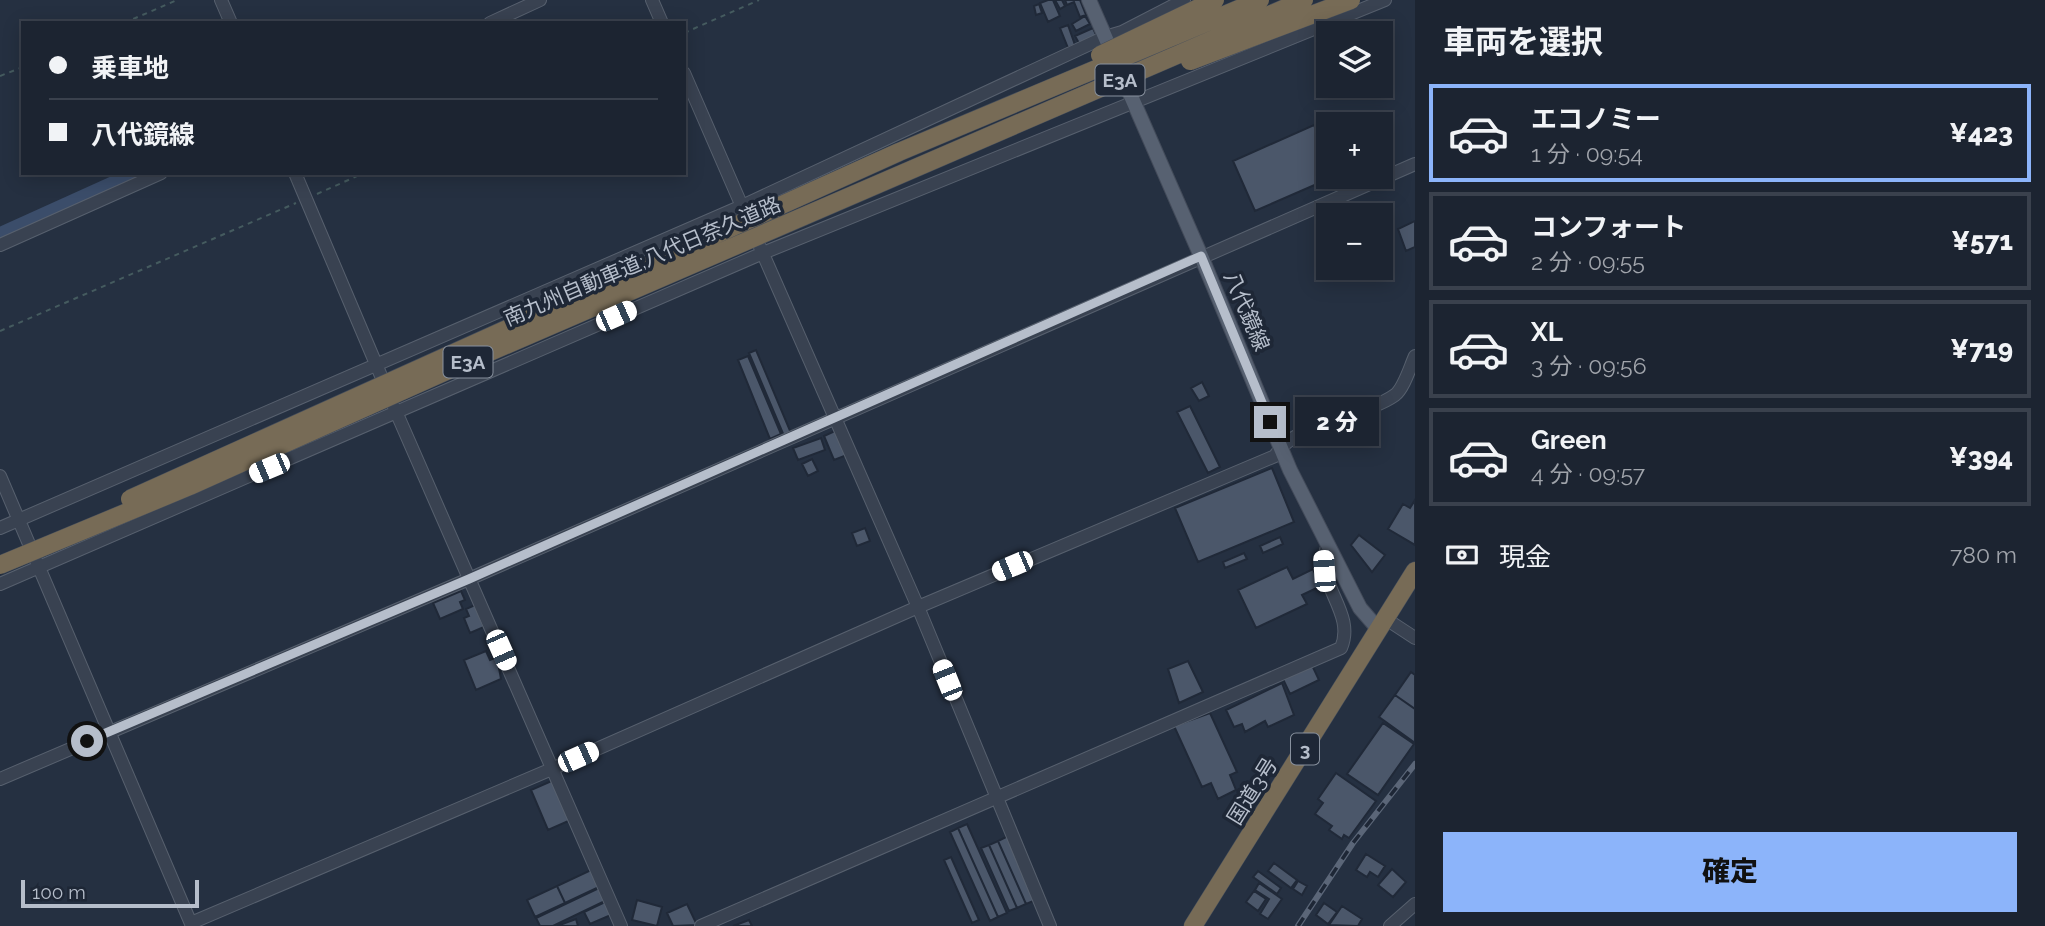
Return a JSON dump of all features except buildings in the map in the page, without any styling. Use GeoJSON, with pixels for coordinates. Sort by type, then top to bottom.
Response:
{"type":"FeatureCollection","features":[{"type":"Feature","properties":{"kind":"highway"},"geometry":{"type":"LineString","coordinates":[[899,152],[952,123],[1215,0]]}},
{"type":"Feature","properties":{"kind":"highway","name":"南九州自動車道;八代日奈久道路"},"geometry":{"type":"LineString","coordinates":[[0,563],[193,469],[899,152],[1260,0]]}},
{"type":"Feature","properties":{"kind":"highway","name":"南九州自動車道;八代日奈久道路"},"geometry":{"type":"LineString","coordinates":[[0,563],[190,486],[1304,0]]}},
{"type":"Feature","properties":{"kind":"highway"},"geometry":{"type":"LineString","coordinates":[[936,159],[979,146],[1351,0]]}},
{"type":"Feature","properties":{"kind":"highway","name":"国道3号"},"geometry":{"type":"LineString","coordinates":[[1193,926],[1415,571]]}},
{"type":"Feature","properties":{"kind":"main road","name":"八代鏡線"},"geometry":{"type":"LineString","coordinates":[[1089,0],[1201,256],[1280,446],[1360,608],[1382,625]]}},
{"type":"Feature","properties":{"kind":"street"},"geometry":{"type":"LineString","coordinates":[[221,0],[230,21]]}},
{"type":"Feature","properties":{"kind":"street"},"geometry":{"type":"LineString","coordinates":[[494,21],[540,0]]}},
{"type":"Feature","properties":{"kind":"street"},"geometry":{"type":"LineString","coordinates":[[652,0],[661,21]]}},
{"type":"Feature","properties":{"kind":"street"},"geometry":{"type":"LineString","coordinates":[[0,528],[742,206],[1105,37],[1122,32],[1184,0]]}},
{"type":"Feature","properties":{"kind":"street"},"geometry":{"type":"LineString","coordinates":[[0,584],[763,253],[1385,0]]}},
{"type":"Feature","properties":{"kind":"street"},"geometry":{"type":"LineString","coordinates":[[686,78],[918,607],[1049,926]]}},
{"type":"Feature","properties":{"kind":"street"},"geometry":{"type":"LineString","coordinates":[[0,779],[469,579],[1415,164]]}},
{"type":"Feature","properties":{"kind":"street"},"geometry":{"type":"LineString","coordinates":[[0,244],[156,175]]}},
{"type":"Feature","properties":{"kind":"street"},"geometry":{"type":"LineString","coordinates":[[296,175],[621,926]]}},
{"type":"Feature","properties":{"kind":"street"},"geometry":{"type":"LineString","coordinates":[[0,476],[191,925],[918,607],[1275,456],[1280,446],[1395,395],[1415,356]]}},
{"type":"Feature","properties":{"kind":"street"},"geometry":{"type":"LineString","coordinates":[[701,926],[1341,648],[1346,627],[1324,571],[1323,557],[1328,545]]}},
{"type":"Feature","properties":{"kind":"street"},"geometry":{"type":"LineString","coordinates":[[1382,625],[1415,638]]}},
{"type":"Feature","properties":{"kind":"street"},"geometry":{"type":"LineString","coordinates":[[1390,926],[1415,904]]}},
{"type":"Feature","properties":{"kind":"path"},"geometry":{"type":"LineString","coordinates":[[129,21],[177,0]]}},
{"type":"Feature","properties":{"kind":"path"},"geometry":{"type":"LineString","coordinates":[[686,32],[759,0]]}},
{"type":"Feature","properties":{"kind":"path"},"geometry":{"type":"LineString","coordinates":[[0,76],[21,68]]}},
{"type":"Feature","properties":{"kind":"path"},"geometry":{"type":"LineString","coordinates":[[0,331],[360,175]]}},
{"type":"Feature","properties":{"kind":"waterway"},"geometry":{"type":"LineString","coordinates":[[0,233],[129,175]]}},
{"type":"Feature","properties":{"kind":"railway"},"geometry":{"type":"LineString","coordinates":[[1298,926],[1353,843],[1415,764]]}},
{"type":"Feature","properties":{"kind":"route"},"geometry":{"type":"LineString","coordinates":[[87,741],[469,579],[1201,256],[1270,422]]}}]}
